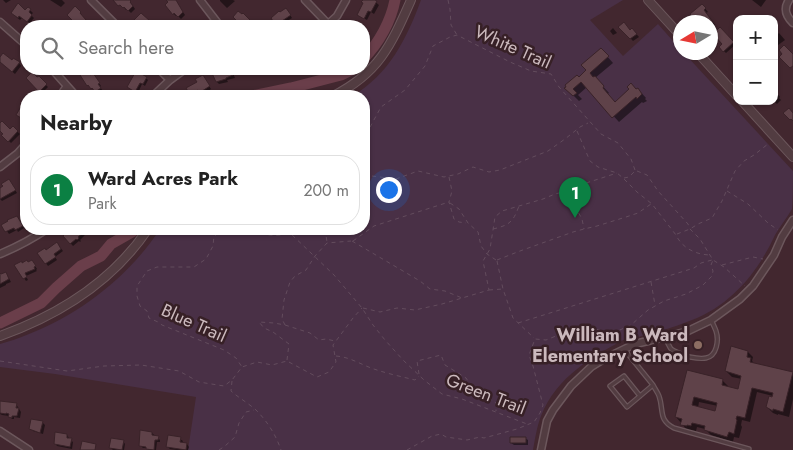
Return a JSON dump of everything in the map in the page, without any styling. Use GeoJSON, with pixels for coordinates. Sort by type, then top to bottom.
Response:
{"type":"FeatureCollection","features":[{"type":"Feature","properties":{"kind":"street"},"geometry":{"type":"LineString","coordinates":[[91,0],[111,20]]}},
{"type":"Feature","properties":{"kind":"street"},"geometry":{"type":"LineString","coordinates":[[200,0],[215,20]]}},
{"type":"Feature","properties":{"kind":"street"},"geometry":{"type":"LineString","coordinates":[[305,0],[323,20]]}},
{"type":"Feature","properties":{"kind":"street"},"geometry":{"type":"LineString","coordinates":[[333,20],[346,0]]}},
{"type":"Feature","properties":{"kind":"street"},"geometry":{"type":"LineString","coordinates":[[406,0],[406,12]]}},
{"type":"Feature","properties":{"kind":"street"},"geometry":{"type":"LineString","coordinates":[[370,69],[381,59],[396,34],[411,0]]}},
{"type":"Feature","properties":{"kind":"street"},"geometry":{"type":"LineString","coordinates":[[648,0],[673,27]]}},
{"type":"Feature","properties":{"kind":"street"},"geometry":{"type":"LineString","coordinates":[[789,0],[786,12],[793,23]]}},
{"type":"Feature","properties":{"kind":"street"},"geometry":{"type":"LineString","coordinates":[[0,22],[20,40]]}},
{"type":"Feature","properties":{"kind":"street"},"geometry":{"type":"LineString","coordinates":[[704,60],[733,92]]}},
{"type":"Feature","properties":{"kind":"street"},"geometry":{"type":"LineString","coordinates":[[57,75],[71,90]]}},
{"type":"Feature","properties":{"kind":"street"},"geometry":{"type":"LineString","coordinates":[[165,75],[170,80]]}},
{"type":"Feature","properties":{"kind":"street"},"geometry":{"type":"LineString","coordinates":[[159,90],[177,75]]}},
{"type":"Feature","properties":{"kind":"street"},"geometry":{"type":"LineString","coordinates":[[343,90],[364,75]]}},
{"type":"Feature","properties":{"kind":"street"},"geometry":{"type":"LineString","coordinates":[[64,90],[67,86]]}},
{"type":"Feature","properties":{"kind":"street"},"geometry":{"type":"LineString","coordinates":[[746,105],[793,157]]}},
{"type":"Feature","properties":{"kind":"street"},"geometry":{"type":"LineString","coordinates":[[1,164],[20,151]]}},
{"type":"Feature","properties":{"kind":"street"},"geometry":{"type":"LineString","coordinates":[[541,450],[548,421],[553,410],[571,386],[604,359],[635,344],[686,332],[711,320],[740,299],[750,289],[774,255],[782,237],[793,220]]}},
{"type":"Feature","properties":{"kind":"street"},"geometry":{"type":"LineString","coordinates":[[0,254],[38,235]]}},
{"type":"Feature","properties":{"kind":"street"},"geometry":{"type":"LineString","coordinates":[[0,336],[55,312],[88,291],[114,269],[143,235]]}},
{"type":"Feature","properties":{"kind":"street"},"geometry":{"type":"LineString","coordinates":[[0,431],[29,450]]}},
{"type":"Feature","properties":{"kind":"lane"},"geometry":{"type":"LineString","coordinates":[[665,338],[671,348],[677,352],[686,356],[706,358],[714,353],[717,341],[717,333],[711,320]]}},
{"type":"Feature","properties":{"kind":"lane"},"geometry":{"type":"LineString","coordinates":[[624,349],[659,396],[663,418],[668,425],[749,449]]}},
{"type":"Feature","properties":{"kind":"lane"},"geometry":{"type":"LineString","coordinates":[[640,396],[624,376],[610,386],[627,407],[653,386]]}},
{"type":"Feature","properties":{"kind":"path"},"geometry":{"type":"LineString","coordinates":[[448,0],[451,25],[457,35]]}},
{"type":"Feature","properties":{"kind":"path","name":"White Trail"},"geometry":{"type":"LineString","coordinates":[[370,127],[381,106],[405,90],[425,66],[433,46],[457,35],[531,72],[550,74],[590,122]]}},
{"type":"Feature","properties":{"kind":"path"},"geometry":{"type":"LineString","coordinates":[[370,176],[396,179],[418,171],[444,177],[473,168],[489,172],[500,170],[548,151],[590,122],[601,134],[618,143],[631,159],[636,170],[647,175],[658,191],[688,224],[690,230],[700,239],[713,260],[750,289]]}},
{"type":"Feature","properties":{"kind":"path"},"geometry":{"type":"LineString","coordinates":[[576,130],[590,161],[623,178],[652,204],[678,240],[690,250],[702,255],[710,255]]}},
{"type":"Feature","properties":{"kind":"path"},"geometry":{"type":"LineString","coordinates":[[676,235],[712,218],[735,172],[744,161],[768,144]]}},
{"type":"Feature","properties":{"kind":"path"},"geometry":{"type":"LineString","coordinates":[[623,178],[629,177],[636,170]]}},
{"type":"Feature","properties":{"kind":"path"},"geometry":{"type":"LineString","coordinates":[[489,290],[483,261],[490,249],[495,217],[502,211],[571,190],[577,186],[616,173]]}},
{"type":"Feature","properties":{"kind":"path"},"geometry":{"type":"LineString","coordinates":[[449,176],[452,190],[449,202],[454,219],[459,222],[468,223]]}},
{"type":"Feature","properties":{"kind":"path"},"geometry":{"type":"LineString","coordinates":[[567,191],[582,219],[584,229]]}},
{"type":"Feature","properties":{"kind":"path"},"geometry":{"type":"LineString","coordinates":[[727,191],[748,204],[778,230]]}},
{"type":"Feature","properties":{"kind":"path"},"geometry":{"type":"LineString","coordinates":[[449,202],[459,209],[468,223],[478,232],[481,246],[487,254],[497,260],[503,289],[513,318],[535,339],[546,340],[581,326],[613,333],[631,325],[648,310],[664,301],[686,294],[703,285],[712,276],[711,266],[713,260]]}},
{"type":"Feature","properties":{"kind":"path"},"geometry":{"type":"LineString","coordinates":[[370,229],[449,202]]}},
{"type":"Feature","properties":{"kind":"path"},"geometry":{"type":"LineString","coordinates":[[497,260],[584,229],[632,215],[652,204]]}},
{"type":"Feature","properties":{"kind":"path"},"geometry":{"type":"LineString","coordinates":[[492,229],[507,226],[514,220],[519,206]]}},
{"type":"Feature","properties":{"kind":"path","name":"Blue Trail"},"geometry":{"type":"LineString","coordinates":[[216,235],[213,246],[206,259],[194,267],[156,267],[147,271],[137,286],[136,296],[140,306],[147,311],[149,318],[224,350],[236,358],[242,367]]}},
{"type":"Feature","properties":{"kind":"path","name":"Green Trail"},"geometry":{"type":"LineString","coordinates":[[292,235],[334,275],[403,360],[442,394],[462,399],[528,424],[534,422],[543,405],[529,355],[535,339]]}},
{"type":"Feature","properties":{"kind":"path"},"geometry":{"type":"LineString","coordinates":[[326,235],[327,243]]}},
{"type":"Feature","properties":{"kind":"path"},"geometry":{"type":"LineString","coordinates":[[285,325],[282,319],[284,300],[290,282],[306,270],[327,243],[352,241],[361,235]]}},
{"type":"Feature","properties":{"kind":"path"},"geometry":{"type":"LineString","coordinates":[[352,241],[420,281],[430,289],[445,291],[463,298]]}},
{"type":"Feature","properties":{"kind":"path"},"geometry":{"type":"LineString","coordinates":[[721,265],[753,256],[763,259]]}},
{"type":"Feature","properties":{"kind":"path"},"geometry":{"type":"LineString","coordinates":[[518,323],[694,268],[701,263],[713,260]]}},
{"type":"Feature","properties":{"kind":"path"},"geometry":{"type":"LineString","coordinates":[[651,281],[655,306]]}},
{"type":"Feature","properties":{"kind":"path"},"geometry":{"type":"LineString","coordinates":[[0,361],[67,371],[104,366],[141,365],[179,371],[199,382],[224,386],[232,380],[242,367],[257,362],[272,365],[287,361],[317,377],[329,372],[336,362],[333,345],[362,308],[380,312],[397,308],[415,310],[489,290],[503,289]]}},
{"type":"Feature","properties":{"kind":"path"},"geometry":{"type":"LineString","coordinates":[[287,361],[289,344],[264,328],[259,322],[285,325],[310,333],[319,340],[336,341]]}},
{"type":"Feature","properties":{"kind":"path"},"geometry":{"type":"LineString","coordinates":[[335,356],[344,357],[375,370],[415,380],[420,376],[417,361],[441,356],[445,365],[466,378],[474,390],[496,403],[496,412]]}},
{"type":"Feature","properties":{"kind":"path"},"geometry":{"type":"LineString","coordinates":[[232,380],[231,390],[255,409],[277,438],[281,450]]}},
{"type":"Feature","properties":{"kind":"path"},"geometry":{"type":"LineString","coordinates":[[219,450],[235,436],[239,423],[246,412],[255,409]]}},
{"type":"Feature","properties":{"kind":"path"},"geometry":{"type":"LineString","coordinates":[[407,450],[432,436],[441,434],[446,437],[466,440],[484,438],[528,424]]}},
{"type":"Feature","properties":{"kind":"shaded area"},"geometry":{"type":"Polygon","coordinates":[[[421,0],[623,0],[590,20],[623,56],[658,24],[673,41],[673,60],[690,60],[793,171],[792,209],[752,274],[742,286],[719,306],[706,314],[661,331],[630,339],[629,337],[603,351],[566,379],[548,402],[540,420],[533,450],[188,450],[196,397],[0,367],[0,344],[48,326],[85,304],[119,277],[156,235],[370,235],[370,90],[361,90],[386,66],[403,42],[421,0]]]}},
{"type":"Feature","properties":{"kind":"building"},"geometry":{"type":"Polygon","coordinates":[[[113,0],[130,0],[133,6],[128,11],[120,5],[118,6],[113,0]]]}},
{"type":"Feature","properties":{"kind":"building"},"geometry":{"type":"Polygon","coordinates":[[[166,0],[176,0],[183,12],[178,17],[174,13],[173,15],[165,5],[168,2],[166,0]]]}},
{"type":"Feature","properties":{"kind":"building"},"geometry":{"type":"Polygon","coordinates":[[[363,0],[377,1],[371,12],[368,11],[364,19],[357,15],[363,0]]]}},
{"type":"Feature","properties":{"kind":"building"},"geometry":{"type":"Polygon","coordinates":[[[18,3],[25,10],[28,7],[31,9],[29,12],[32,15],[28,20],[24,20],[11,13],[18,3]]]}},
{"type":"Feature","properties":{"kind":"building"},"geometry":{"type":"Polygon","coordinates":[[[702,4],[706,8],[704,10],[708,15],[691,15],[702,4]]]}},
{"type":"Feature","properties":{"kind":"building"},"geometry":{"type":"Polygon","coordinates":[[[75,6],[86,20],[72,20],[67,15],[75,6]]]}},
{"type":"Feature","properties":{"kind":"building"},"geometry":{"type":"Polygon","coordinates":[[[286,8],[291,15],[284,20],[272,20],[271,18],[286,8]]]}},
{"type":"Feature","properties":{"kind":"building"},"geometry":{"type":"Polygon","coordinates":[[[238,11],[250,20],[236,20],[233,17],[238,11]]]}},
{"type":"Feature","properties":{"kind":"building"},"geometry":{"type":"Polygon","coordinates":[[[141,13],[149,20],[134,20],[141,13]]]}},
{"type":"Feature","properties":{"kind":"building"},"geometry":{"type":"Polygon","coordinates":[[[624,22],[630,30],[632,28],[637,34],[630,39],[618,27],[624,22]]]}},
{"type":"Feature","properties":{"kind":"building"},"geometry":{"type":"Polygon","coordinates":[[[720,27],[733,41],[723,52],[719,47],[722,44],[718,40],[718,29],[720,27]]]}},
{"type":"Feature","properties":{"kind":"building"},"geometry":{"type":"Polygon","coordinates":[[[784,45],[793,54],[793,66],[790,68],[779,57],[782,54],[779,50],[784,45]]]}},
{"type":"Feature","properties":{"kind":"building"},"geometry":{"type":"Polygon","coordinates":[[[601,48],[609,56],[590,73],[604,86],[603,88],[615,102],[629,89],[627,87],[631,83],[642,94],[612,118],[581,82],[573,89],[577,93],[573,96],[564,88],[577,75],[579,77],[586,70],[581,65],[601,48]]]}},
{"type":"Feature","properties":{"kind":"building"},"geometry":{"type":"Polygon","coordinates":[[[3,53],[12,60],[13,58],[20,62],[12,72],[0,62],[0,57],[3,53]]]}},
{"type":"Feature","properties":{"kind":"building"},"geometry":{"type":"Polygon","coordinates":[[[29,75],[39,76],[47,84],[41,90],[37,90],[26,78],[29,75]]]}},
{"type":"Feature","properties":{"kind":"building"},"geometry":{"type":"Polygon","coordinates":[[[80,75],[94,75],[101,88],[94,90],[87,86],[80,75]]]}},
{"type":"Feature","properties":{"kind":"building"},"geometry":{"type":"Polygon","coordinates":[[[134,75],[147,77],[143,84],[140,83],[136,90],[127,87],[134,75]]]}},
{"type":"Feature","properties":{"kind":"building"},"geometry":{"type":"Polygon","coordinates":[[[203,75],[210,86],[204,90],[187,90],[186,88],[197,82],[195,79],[203,75]]]}},
{"type":"Feature","properties":{"kind":"building"},"geometry":{"type":"Polygon","coordinates":[[[213,75],[233,75],[226,79],[216,82],[213,75]]]}},
{"type":"Feature","properties":{"kind":"building"},"geometry":{"type":"Polygon","coordinates":[[[20,108],[20,117],[16,115],[20,108]]]}},
{"type":"Feature","properties":{"kind":"building"},"geometry":{"type":"Polygon","coordinates":[[[789,108],[793,113],[793,121],[783,113],[789,108]]]}},
{"type":"Feature","properties":{"kind":"building"},"geometry":{"type":"Polygon","coordinates":[[[2,121],[10,129],[13,126],[18,131],[8,142],[1,135],[3,134],[0,131],[0,123],[2,121]]]}},
{"type":"Feature","properties":{"kind":"building"},"geometry":{"type":"Polygon","coordinates":[[[9,179],[16,190],[0,199],[0,188],[3,186],[1,184],[9,179]]]}},
{"type":"Feature","properties":{"kind":"building"},"geometry":{"type":"Polygon","coordinates":[[[17,216],[20,221],[20,228],[5,232],[1,225],[17,216]]]}},
{"type":"Feature","properties":{"kind":"building"},"geometry":{"type":"Polygon","coordinates":[[[80,235],[77,240],[70,244],[63,236],[80,235]]]}},
{"type":"Feature","properties":{"kind":"building"},"geometry":{"type":"Polygon","coordinates":[[[57,242],[61,249],[54,254],[56,257],[45,264],[37,253],[45,248],[46,250],[57,242]]]}},
{"type":"Feature","properties":{"kind":"building"},"geometry":{"type":"Polygon","coordinates":[[[27,260],[28,262],[32,260],[36,266],[34,267],[35,269],[25,273],[27,277],[23,279],[14,265],[27,260]]]}},
{"type":"Feature","properties":{"kind":"building"},"geometry":{"type":"Polygon","coordinates":[[[6,272],[9,279],[0,284],[0,273],[6,272]]]}},
{"type":"Feature","properties":{"kind":"building"},"geometry":{"type":"Polygon","coordinates":[[[731,346],[748,351],[747,357],[751,358],[750,362],[793,372],[783,412],[773,409],[773,411],[766,407],[769,396],[772,397],[773,393],[752,388],[745,418],[737,416],[734,434],[729,432],[727,437],[704,430],[705,426],[692,423],[691,426],[680,425],[682,419],[675,417],[687,370],[723,379],[722,385],[738,389],[741,376],[725,371],[731,346]],[[694,397],[692,405],[715,411],[717,403],[694,397]]]}},
{"type":"Feature","properties":{"kind":"building"},"geometry":{"type":"Polygon","coordinates":[[[0,401],[17,403],[16,408],[19,408],[17,416],[12,416],[12,418],[8,417],[9,414],[0,413],[0,401]]]}},
{"type":"Feature","properties":{"kind":"building"},"geometry":{"type":"Polygon","coordinates":[[[31,419],[43,421],[40,433],[29,429],[31,419]]]}},
{"type":"Feature","properties":{"kind":"building"},"geometry":{"type":"Polygon","coordinates":[[[140,430],[152,432],[152,435],[159,436],[158,440],[155,440],[154,450],[139,446],[140,430]]]}},
{"type":"Feature","properties":{"kind":"building"},"geometry":{"type":"Polygon","coordinates":[[[55,432],[67,434],[67,438],[72,438],[70,447],[54,444],[55,432]]]}},
{"type":"Feature","properties":{"kind":"building"},"geometry":{"type":"Polygon","coordinates":[[[168,435],[181,437],[180,442],[187,443],[186,450],[166,447],[168,435]]]}},
{"type":"Feature","properties":{"kind":"building"},"geometry":{"type":"Polygon","coordinates":[[[510,437],[526,437],[526,443],[510,443],[510,437]]]}},
{"type":"Feature","properties":{"kind":"building"},"geometry":{"type":"Polygon","coordinates":[[[111,438],[124,440],[122,450],[109,448],[111,438]]]}},
{"type":"Feature","properties":{"kind":"building"},"geometry":{"type":"Polygon","coordinates":[[[82,441],[96,444],[95,450],[80,450],[82,441]]]}},
{"type":"Feature","properties":{"kind":"waterway"},"geometry":{"type":"LineString","coordinates":[[370,51],[384,31],[391,16],[395,0]]}},
{"type":"Feature","properties":{"kind":"waterway"},"geometry":{"type":"LineString","coordinates":[[281,90],[341,75]]}},
{"type":"Feature","properties":{"kind":"waterway"},"geometry":{"type":"LineString","coordinates":[[0,323],[41,303],[81,266],[101,256],[111,244],[127,235]]}},
{"type":"Feature","properties":{"kind":"place","name":"Ward Acres Park"},"geometry":{"type":"Point","coordinates":[575,218]}},
{"type":"Feature","properties":{"kind":"place","name":"William B Ward Elementary School"},"geometry":{"type":"Point","coordinates":[698,345]}}]}
